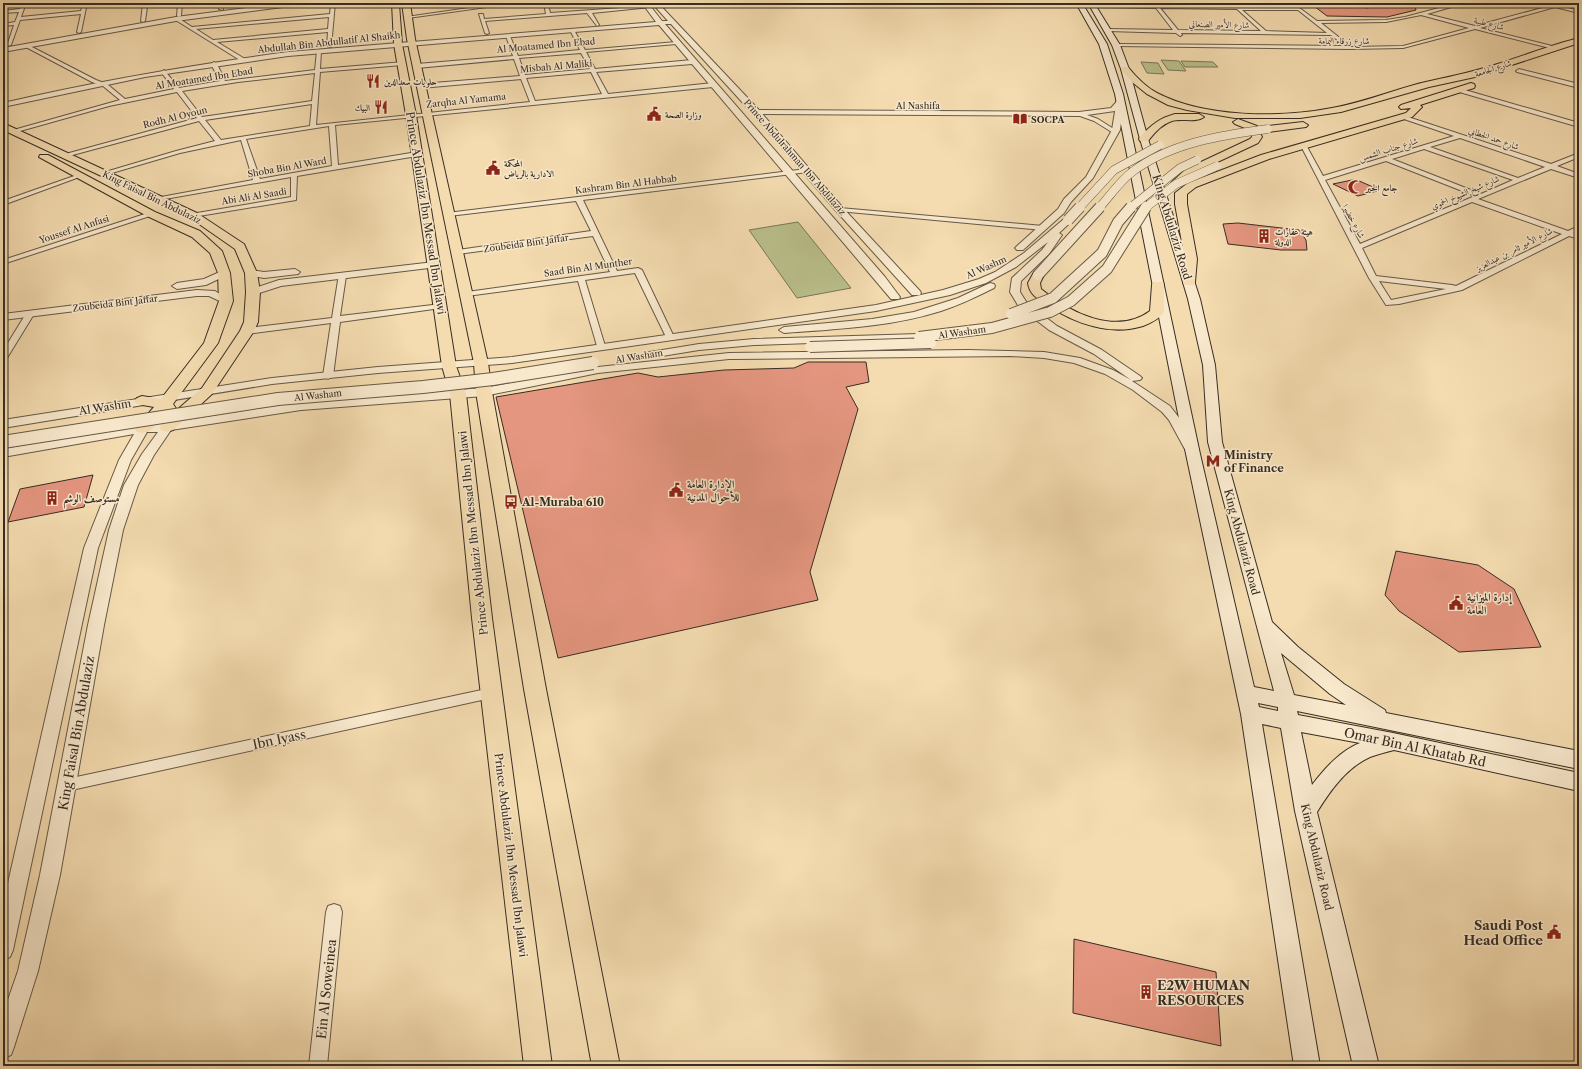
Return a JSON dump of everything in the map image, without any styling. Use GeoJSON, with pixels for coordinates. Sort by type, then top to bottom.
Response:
{"type":"FeatureCollection","features":[{"type":"Feature","properties":{"kind":"main road","name":"Prince Abdulaziz Ibn Messad Ibn Jalawi"},"geometry":{"type":"LineString","coordinates":[[395,3],[410,64],[419,114],[449,214],[481,363],[484,392],[535,688],[606,1066]]}},
{"type":"Feature","properties":{"kind":"main road"},"geometry":{"type":"LineString","coordinates":[[405,42],[408,17],[406,3]]}},
{"type":"Feature","properties":{"kind":"main road","name":"King Abdulaziz Road"},"geometry":{"type":"LineString","coordinates":[[1088,4],[1108,30],[1116,45],[1125,69],[1144,139],[1189,282],[1209,365],[1215,442],[1264,625],[1286,700],[1306,811],[1366,1066]]}},
{"type":"Feature","properties":{"kind":"main road","name":"King Abdulaziz Road"},"geometry":{"type":"LineString","coordinates":[[1088,4],[1103,44],[1120,101],[1193,454],[1247,693],[1307,1066]]}},
{"type":"Feature","properties":{"kind":"main road","name":"شارع الجامعة"},"geometry":{"type":"LineString","coordinates":[[1265,127],[1324,117],[1378,105],[1579,40]]}},
{"type":"Feature","properties":{"kind":"main road","name":"Prince Abdulaziz Ibn Messad Ibn Jalawi"},"geometry":{"type":"LineString","coordinates":[[410,64],[422,86],[417,154],[430,259],[441,306],[449,366],[458,394],[491,693],[538,1066]]}},
{"type":"Feature","properties":{"kind":"main road","name":"شارع الجامعة"},"geometry":{"type":"LineString","coordinates":[[1516,72],[1534,66]]}},
{"type":"Feature","properties":{"kind":"main road"},"geometry":{"type":"LineString","coordinates":[[1125,69],[1132,78],[1154,95],[1195,110],[1254,128],[1257,136],[1254,141],[1190,172],[1176,184]]}},
{"type":"Feature","properties":{"kind":"main road"},"geometry":{"type":"LineString","coordinates":[[1195,110],[1259,116],[1318,113],[1372,101],[1406,90],[1484,71]]}},
{"type":"Feature","properties":{"kind":"main road","name":"شارع الجامعة"},"geometry":{"type":"LineString","coordinates":[[1383,112],[1478,83]]}},
{"type":"Feature","properties":{"kind":"main road"},"geometry":{"type":"LineString","coordinates":[[1189,282],[1191,259],[1181,204],[1181,193],[1192,185],[1220,173],[1265,157],[1409,115],[1430,98]]}},
{"type":"Feature","properties":{"kind":"main road"},"geometry":{"type":"LineString","coordinates":[[1217,166],[1378,120],[1417,107]]}},
{"type":"Feature","properties":{"kind":"main road"},"geometry":{"type":"LineString","coordinates":[[1144,139],[1154,127],[1165,120],[1176,117],[1188,116],[1211,118],[1232,125],[1240,130],[1240,138],[1197,160]]}},
{"type":"Feature","properties":{"kind":"main road"},"geometry":{"type":"LineString","coordinates":[[1265,127],[1314,124]]}},
{"type":"Feature","properties":{"kind":"main road","name":"King Faisal Bin Abdulaziz"},"geometry":{"type":"LineString","coordinates":[[8,128],[193,215],[240,247],[252,273],[251,322],[248,331],[206,392]]}},
{"type":"Feature","properties":{"kind":"main road","name":"King Faisal Bin Abdulaziz"},"geometry":{"type":"LineString","coordinates":[[3,139],[40,154],[151,214],[196,234],[216,251],[224,273],[226,301],[211,343],[168,403]]}},
{"type":"Feature","properties":{"kind":"main road"},"geometry":{"type":"LineString","coordinates":[[1038,274],[1034,283],[1035,290],[1043,298],[1073,316],[1112,326],[1127,326],[1144,321],[1157,312],[1158,286]]}},
{"type":"Feature","properties":{"kind":"main road"},"geometry":{"type":"LineString","coordinates":[[142,401],[168,403],[179,402],[206,392],[226,388]]}},
{"type":"Feature","properties":{"kind":"main road"},"geometry":{"type":"LineString","coordinates":[[167,427],[206,392]]}},
{"type":"Feature","properties":{"kind":"main road"},"geometry":{"type":"LineString","coordinates":[[167,427],[172,417],[168,403]]}},
{"type":"Feature","properties":{"kind":"main road"},"geometry":{"type":"LineString","coordinates":[[143,429],[168,403]]}},
{"type":"Feature","properties":{"kind":"main road"},"geometry":{"type":"LineString","coordinates":[[1264,625],[1292,652],[1337,689],[1386,721]]}},
{"type":"Feature","properties":{"kind":"main road"},"geometry":{"type":"LineString","coordinates":[[1247,693],[1579,760]]}},
{"type":"Feature","properties":{"kind":"main road","name":"Omar Bin Al Khatab Rd"},"geometry":{"type":"LineString","coordinates":[[1251,714],[1393,741],[1579,782]]}},
{"type":"Feature","properties":{"kind":"main road"},"geometry":{"type":"LineString","coordinates":[[1306,811],[1320,788],[1339,767],[1364,751],[1393,741]]}},
{"type":"Feature","properties":{"kind":"street"},"geometry":{"type":"LineString","coordinates":[[6,46],[19,21],[24,3]]}},
{"type":"Feature","properties":{"kind":"street"},"geometry":{"type":"LineString","coordinates":[[79,32],[85,3]]}},
{"type":"Feature","properties":{"kind":"street"},"geometry":{"type":"LineString","coordinates":[[142,21],[145,4],[171,3]]}},
{"type":"Feature","properties":{"kind":"street"},"geometry":{"type":"LineString","coordinates":[[178,18],[180,3]]}},
{"type":"Feature","properties":{"kind":"street"},"geometry":{"type":"LineString","coordinates":[[6,46],[79,32],[108,29],[142,21],[178,18],[221,6],[273,3]]}},
{"type":"Feature","properties":{"kind":"street"},"geometry":{"type":"LineString","coordinates":[[3,50],[108,29],[178,18],[298,3]]}},
{"type":"Feature","properties":{"kind":"street"},"geometry":{"type":"LineString","coordinates":[[329,46],[333,3]]}},
{"type":"Feature","properties":{"kind":"street"},"geometry":{"type":"LineString","coordinates":[[475,3],[479,8],[487,33]]}},
{"type":"Feature","properties":{"kind":"street"},"geometry":{"type":"LineString","coordinates":[[408,17],[514,3]]}},
{"type":"Feature","properties":{"kind":"street"},"geometry":{"type":"LineString","coordinates":[[546,3],[548,15]]}},
{"type":"Feature","properties":{"kind":"street","name":"Prince Abdulrahman Ibn Abdulaziz"},"geometry":{"type":"LineString","coordinates":[[655,3],[756,112],[840,210],[916,293]]}},
{"type":"Feature","properties":{"kind":"street"},"geometry":{"type":"LineString","coordinates":[[1292,3],[1350,48]]}},
{"type":"Feature","properties":{"kind":"street"},"geometry":{"type":"LineString","coordinates":[[1316,22],[1386,21],[1463,3]]}},
{"type":"Feature","properties":{"kind":"street"},"geometry":{"type":"LineString","coordinates":[[1541,3],[1579,12]]}},
{"type":"Feature","properties":{"kind":"street","name":"شارع زرقاء اليمامة"},"geometry":{"type":"LineString","coordinates":[[1116,45],[1350,48],[1402,47],[1566,3]]}},
{"type":"Feature","properties":{"kind":"street"},"geometry":{"type":"LineString","coordinates":[[1088,4],[1158,7],[1299,9]]}},
{"type":"Feature","properties":{"kind":"street"},"geometry":{"type":"LineString","coordinates":[[483,20],[589,12],[647,5]]}},
{"type":"Feature","properties":{"kind":"street","name":"Prince Abdulrahman Ibn Abdulaziz"},"geometry":{"type":"LineString","coordinates":[[647,5],[692,62],[790,173],[895,297]]}},
{"type":"Feature","properties":{"kind":"street"},"geometry":{"type":"LineString","coordinates":[[1158,7],[1190,46]]}},
{"type":"Feature","properties":{"kind":"street"},"geometry":{"type":"LineString","coordinates":[[1238,8],[1264,32]]}},
{"type":"Feature","properties":{"kind":"street"},"geometry":{"type":"LineString","coordinates":[[3,12],[22,10]]}},
{"type":"Feature","properties":{"kind":"street"},"geometry":{"type":"LineString","coordinates":[[3,25],[19,21],[83,12]]}},
{"type":"Feature","properties":{"kind":"street"},"geometry":{"type":"LineString","coordinates":[[589,12],[596,25]]}},
{"type":"Feature","properties":{"kind":"street","name":"شارع طيبة"},"geometry":{"type":"LineString","coordinates":[[1420,14],[1554,48]]}},
{"type":"Feature","properties":{"kind":"street"},"geometry":{"type":"LineString","coordinates":[[191,28],[332,15]]}},
{"type":"Feature","properties":{"kind":"street"},"geometry":{"type":"LineString","coordinates":[[178,18],[191,28],[241,58]]}},
{"type":"Feature","properties":{"kind":"street"},"geometry":{"type":"LineString","coordinates":[[660,21],[671,20]]}},
{"type":"Feature","properties":{"kind":"street","name":"Abdullah Bin Abdullatif Al Shaikh"},"geometry":{"type":"LineString","coordinates":[[97,83],[214,64],[241,58],[487,33],[660,21]]}},
{"type":"Feature","properties":{"kind":"street","name":"Abdullah Bin Abdullatif Al Shaikh"},"geometry":{"type":"LineString","coordinates":[[5,102],[97,83],[241,58],[329,46],[508,36],[660,21]]}},
{"type":"Feature","properties":{"kind":"street"},"geometry":{"type":"LineString","coordinates":[[214,41],[331,30]]}},
{"type":"Feature","properties":{"kind":"street"},"geometry":{"type":"LineString","coordinates":[[572,30],[606,96]]}},
{"type":"Feature","properties":{"kind":"street","name":"شارع الأمير الصنعاني"},"geometry":{"type":"LineString","coordinates":[[1108,30],[1331,34]]}},
{"type":"Feature","properties":{"kind":"street"},"geometry":{"type":"LineString","coordinates":[[508,36],[533,103]]}},
{"type":"Feature","properties":{"kind":"street","name":"Al Moatamed Ibn Ebad"},"geometry":{"type":"LineString","coordinates":[[8,128],[178,90],[318,70],[516,57],[676,43]]}},
{"type":"Feature","properties":{"kind":"street"},"geometry":{"type":"LineString","coordinates":[[26,45],[97,83],[105,85],[125,101]]}},
{"type":"Feature","properties":{"kind":"street"},"geometry":{"type":"LineString","coordinates":[[313,127],[319,51]]}},
{"type":"Feature","properties":{"kind":"street","name":"Misbah Al Maliki"},"geometry":{"type":"LineString","coordinates":[[422,86],[692,62]]}},
{"type":"Feature","properties":{"kind":"street"},"geometry":{"type":"LineString","coordinates":[[214,64],[223,83]]}},
{"type":"Feature","properties":{"kind":"street"},"geometry":{"type":"LineString","coordinates":[[164,72],[219,142]]}},
{"type":"Feature","properties":{"kind":"street"},"geometry":{"type":"LineString","coordinates":[[1516,72],[1579,86]]}},
{"type":"Feature","properties":{"kind":"street","name":"Zarqha Al Yamama"},"geometry":{"type":"LineString","coordinates":[[105,173],[170,154],[219,142],[332,124],[713,85]]}},
{"type":"Feature","properties":{"kind":"street"},"geometry":{"type":"LineString","coordinates":[[1458,90],[1579,126]]}},
{"type":"Feature","properties":{"kind":"street"},"geometry":{"type":"LineString","coordinates":[[1079,114],[1113,110],[1120,101]]}},
{"type":"Feature","properties":{"kind":"street","name":"Al Washm"},"geometry":{"type":"LineString","coordinates":[[1003,260],[1010,257],[1061,211],[1067,201],[1089,178],[1115,132],[1120,101]]}},
{"type":"Feature","properties":{"kind":"street","name":"Rodh Al Oyoun"},"geometry":{"type":"LineString","coordinates":[[65,155],[200,119],[315,102]]}},
{"type":"Feature","properties":{"kind":"street","name":"Al Nashifa"},"geometry":{"type":"LineString","coordinates":[[756,112],[1079,114]]}},
{"type":"Feature","properties":{"kind":"street"},"geometry":{"type":"LineString","coordinates":[[1079,114],[1096,120],[1115,132]]}},
{"type":"Feature","properties":{"kind":"street","name":"شارع حمد الخطابي"},"geometry":{"type":"LineString","coordinates":[[1403,117],[1579,176]]}},
{"type":"Feature","properties":{"kind":"street"},"geometry":{"type":"LineString","coordinates":[[332,124],[335,167]]}},
{"type":"Feature","properties":{"kind":"street"},"geometry":{"type":"LineString","coordinates":[[1166,409],[1141,383],[1098,352],[1053,328],[1023,305],[1015,292],[1016,280],[1046,252],[1068,220],[1114,170],[1159,146],[1216,131],[1265,127]]}},
{"type":"Feature","properties":{"kind":"street"},"geometry":{"type":"LineString","coordinates":[[1038,274],[1132,172],[1163,154],[1184,145],[1265,127]]}},
{"type":"Feature","properties":{"kind":"street","name":"شارع جناب الشمس"},"geometry":{"type":"LineString","coordinates":[[1321,179],[1460,136]]}},
{"type":"Feature","properties":{"kind":"street"},"geometry":{"type":"LineString","coordinates":[[242,138],[257,181]]}},
{"type":"Feature","properties":{"kind":"street","name":"شارع خضيرا"},"geometry":{"type":"LineString","coordinates":[[1304,146],[1373,278],[1390,303]]}},
{"type":"Feature","properties":{"kind":"street"},"geometry":{"type":"LineString","coordinates":[[1424,147],[1518,180]]}},
{"type":"Feature","properties":{"kind":"street","name":"Shoba Bin Al Ward"},"geometry":{"type":"LineString","coordinates":[[161,199],[294,174],[417,154]]}},
{"type":"Feature","properties":{"kind":"street","name":"شارع شيخ الشيوخ الحموي"},"geometry":{"type":"LineString","coordinates":[[1358,247],[1579,155]]}},
{"type":"Feature","properties":{"kind":"street"},"geometry":{"type":"LineString","coordinates":[[1387,159],[1482,196]]}},
{"type":"Feature","properties":{"kind":"street"},"geometry":{"type":"LineString","coordinates":[[761,332],[918,333],[1017,313],[1053,298],[1102,253],[1118,222],[1133,204],[1180,168],[1197,160]]}},
{"type":"Feature","properties":{"kind":"street","name":"Al Washam"},"geometry":{"type":"LineString","coordinates":[[3,434],[190,403],[369,381],[440,376],[754,342],[992,328],[1050,312],[1071,301],[1107,269],[1145,208],[1176,184],[1217,166]]}},
{"type":"Feature","properties":{"kind":"street","name":"Kashram Bin Al Habbab"},"geometry":{"type":"LineString","coordinates":[[449,214],[806,171]]}},
{"type":"Feature","properties":{"kind":"street","name":"Abi Ali Al Saadi"},"geometry":{"type":"LineString","coordinates":[[193,215],[294,199],[294,174]]}},
{"type":"Feature","properties":{"kind":"street"},"geometry":{"type":"LineString","coordinates":[[3,203],[79,176]]}},
{"type":"Feature","properties":{"kind":"street"},"geometry":{"type":"LineString","coordinates":[[578,199],[614,273]]}},
{"type":"Feature","properties":{"kind":"street"},"geometry":{"type":"LineString","coordinates":[[1471,199],[1579,237]]}},
{"type":"Feature","properties":{"kind":"street"},"geometry":{"type":"LineString","coordinates":[[840,210],[1043,228]]}},
{"type":"Feature","properties":{"kind":"street","name":"Youssef Al Anfasi"},"geometry":{"type":"LineString","coordinates":[[3,262],[151,214]]}},
{"type":"Feature","properties":{"kind":"street","name":"Al Washm"},"geometry":{"type":"LineString","coordinates":[[876,308],[932,296],[973,284],[998,273],[1012,266],[1068,220]]}},
{"type":"Feature","properties":{"kind":"street","name":"Al Washam"},"geometry":{"type":"LineString","coordinates":[[3,442],[271,400],[478,381],[592,359],[761,332],[885,320],[931,311],[957,302],[1015,272],[1068,220]]}},
{"type":"Feature","properties":{"kind":"street"},"geometry":{"type":"LineString","coordinates":[[833,225],[852,222]]}},
{"type":"Feature","properties":{"kind":"street","name":"شارع الأمير ثامر بن عبدالعزيز"},"geometry":{"type":"LineString","coordinates":[[1390,303],[1459,288],[1579,228]]}},
{"type":"Feature","properties":{"kind":"street","name":"Zoubeida Bint Jaffar"},"geometry":{"type":"LineString","coordinates":[[458,252],[595,233]]}},
{"type":"Feature","properties":{"kind":"street"},"geometry":{"type":"LineString","coordinates":[[252,292],[293,277],[409,258]]}},
{"type":"Feature","properties":{"kind":"street"},"geometry":{"type":"LineString","coordinates":[[252,273],[293,277],[342,276],[430,259]]}},
{"type":"Feature","properties":{"kind":"street","name":"Saad Bin Al Munther"},"geometry":{"type":"LineString","coordinates":[[466,294],[638,270],[670,337]]}},
{"type":"Feature","properties":{"kind":"street","name":"Zoubeida Bint Jaffar"},"geometry":{"type":"LineString","coordinates":[[3,318],[177,291],[206,282],[224,273]]}},
{"type":"Feature","properties":{"kind":"street","name":"Al Washm"},"geometry":{"type":"LineString","coordinates":[[771,323],[916,293],[977,273]]}},
{"type":"Feature","properties":{"kind":"street"},"geometry":{"type":"LineString","coordinates":[[328,376],[342,276]]}},
{"type":"Feature","properties":{"kind":"street"},"geometry":{"type":"LineString","coordinates":[[581,278],[601,346]]}},
{"type":"Feature","properties":{"kind":"street"},"geometry":{"type":"LineString","coordinates":[[1373,278],[1459,288]]}},
{"type":"Feature","properties":{"kind":"street","name":"Zoubeida Bint Jaffar"},"geometry":{"type":"LineString","coordinates":[[3,308],[177,291],[205,292],[216,295],[226,301]]}},
{"type":"Feature","properties":{"kind":"street"},"geometry":{"type":"LineString","coordinates":[[644,364],[732,352],[810,347],[918,344],[989,336],[1018,330],[1038,323],[1071,301]]}},
{"type":"Feature","properties":{"kind":"street"},"geometry":{"type":"LineString","coordinates":[[248,331],[441,306]]}},
{"type":"Feature","properties":{"kind":"street","name":"Al Washam"},"geometry":{"type":"LineString","coordinates":[[219,419],[209,419],[202,416],[198,412],[198,407],[208,396],[226,388],[328,376],[481,363],[876,308]]}},
{"type":"Feature","properties":{"kind":"street"},"geometry":{"type":"LineString","coordinates":[[3,358],[30,314]]}},
{"type":"Feature","properties":{"kind":"street","name":"Al Washam"},"geometry":{"type":"LineString","coordinates":[[167,427],[301,406],[484,392],[598,370],[729,356],[975,353],[1044,355],[1076,360],[1109,372],[1137,388],[1166,409],[1174,419],[1193,454]]}},
{"type":"Feature","properties":{"kind":"street","name":"Al Washm"},"geometry":{"type":"LineString","coordinates":[[3,424],[142,401]]}},
{"type":"Feature","properties":{"kind":"street"},"geometry":{"type":"LineString","coordinates":[[28,449],[54,441],[69,428],[70,423],[67,419],[53,416],[43,417]]}},
{"type":"Feature","properties":{"kind":"street"},"geometry":{"type":"LineString","coordinates":[[3,453],[143,429],[167,427]]}},
{"type":"Feature","properties":{"kind":"street","name":"King Faisal Bin Abdulaziz"},"geometry":{"type":"LineString","coordinates":[[3,1047],[28,971],[50,875],[68,785],[96,625],[116,530],[131,485],[148,454],[167,427]]}},
{"type":"Feature","properties":{"kind":"street","name":"King Faisal Bin Abdulaziz"},"geometry":{"type":"LineString","coordinates":[[3,950],[91,548],[125,460],[143,429]]}},
{"type":"Feature","properties":{"kind":"street","name":"Ibn Iyass"},"geometry":{"type":"LineString","coordinates":[[68,785],[491,693]]}},
{"type":"Feature","properties":{"kind":"street","name":"Ein Al Soweinea"},"geometry":{"type":"LineString","coordinates":[[318,1066],[334,912]]}},
{"type":"Feature","properties":{"kind":"green space"},"geometry":{"type":"Polygon","coordinates":[[[1161,60],[1179,61],[1186,71],[1168,70],[1161,60]]]}},
{"type":"Feature","properties":{"kind":"green space"},"geometry":{"type":"Polygon","coordinates":[[[1181,61],[1213,62],[1218,67],[1185,67],[1181,61]]]}},
{"type":"Feature","properties":{"kind":"green space"},"geometry":{"type":"Polygon","coordinates":[[[1141,62],[1158,63],[1164,74],[1147,73],[1141,62]]]}},
{"type":"Feature","properties":{"kind":"green space"},"geometry":{"type":"Polygon","coordinates":[[[798,222],[851,288],[797,298],[749,230],[798,222]]]}},
{"type":"Feature","properties":{"kind":"building"},"geometry":{"type":"Polygon","coordinates":[[[1310,3],[1358,3],[1366,8],[1377,6],[1415,6],[1416,10],[1387,17],[1327,16],[1310,3]]]}},
{"type":"Feature","properties":{"kind":"building","name":"جامع الخير"},"geometry":{"type":"Polygon","coordinates":[[[1357,180],[1373,187],[1370,188],[1377,191],[1358,196],[1333,184],[1357,180]]]}},
{"type":"Feature","properties":{"kind":"building","name":"هيئة عقارات الدولة"},"geometry":{"type":"Polygon","coordinates":[[[1238,223],[1299,230],[1306,240],[1307,250],[1281,250],[1228,244],[1223,224],[1238,223]]]}},
{"type":"Feature","properties":{"kind":"building","name":"الإدارة العامة للأحوال المدنية"},"geometry":{"type":"Polygon","coordinates":[[[808,362],[866,362],[869,382],[846,387],[858,409],[810,572],[818,600],[558,658],[496,397],[638,373],[658,377],[724,370],[794,368],[808,362]]]}},
{"type":"Feature","properties":{"kind":"building","name":"مستوصف الوشم"},"geometry":{"type":"Polygon","coordinates":[[[93,475],[84,507],[8,522],[20,489],[93,475]]]}},
{"type":"Feature","properties":{"kind":"building","name":"إدارة الميزانية العامة"},"geometry":{"type":"Polygon","coordinates":[[[1396,551],[1478,565],[1514,589],[1541,647],[1459,652],[1399,611],[1385,595],[1396,551]]]}},
{"type":"Feature","properties":{"kind":"building","name":"E2W HUMAN RESOURCES"},"geometry":{"type":"Polygon","coordinates":[[[1074,939],[1216,972],[1221,1046],[1073,1013],[1074,939]]]}},
{"type":"Feature","properties":{"kind":"place","name":"حلويات سعدالدين"},"geometry":{"type":"Point","coordinates":[373,81]}},
{"type":"Feature","properties":{"kind":"place","name":"البيك"},"geometry":{"type":"Point","coordinates":[381,107]}},
{"type":"Feature","properties":{"kind":"place","name":"وزارة الصحة"},"geometry":{"type":"Point","coordinates":[654,114]}},
{"type":"Feature","properties":{"kind":"place","name":"SOCPA"},"geometry":{"type":"Point","coordinates":[1020,119]}},
{"type":"Feature","properties":{"kind":"place","name":"المحكمة الادارية بالرياض"},"geometry":{"type":"Point","coordinates":[493,168]}},
{"type":"Feature","properties":{"kind":"place","name":"جامع الخير"},"geometry":{"type":"Point","coordinates":[1355,187]}},
{"type":"Feature","properties":{"kind":"place","name":"هيئة عقارات الدولة"},"geometry":{"type":"Point","coordinates":[1264,236]}},
{"type":"Feature","properties":{"kind":"place","name":"Ministry of Finance"},"geometry":{"type":"Point","coordinates":[1213,461]}},
{"type":"Feature","properties":{"kind":"place","name":"الإدارة العامة للأحوال المدنية"},"geometry":{"type":"Point","coordinates":[676,490]}},
{"type":"Feature","properties":{"kind":"place","name":"مستوصف الوشم"},"geometry":{"type":"Point","coordinates":[52,498]}},
{"type":"Feature","properties":{"kind":"place","name":"Al-Muraba 610"},"geometry":{"type":"Point","coordinates":[511,502]}},
{"type":"Feature","properties":{"kind":"place","name":"إدارة الميزانية العامة"},"geometry":{"type":"Point","coordinates":[1456,603]}},
{"type":"Feature","properties":{"kind":"place","name":"Saudi Post Head Office"},"geometry":{"type":"Point","coordinates":[1554,932]}},
{"type":"Feature","properties":{"kind":"place","name":"E2W HUMAN RESOURCES"},"geometry":{"type":"Point","coordinates":[1146,992]}}]}
